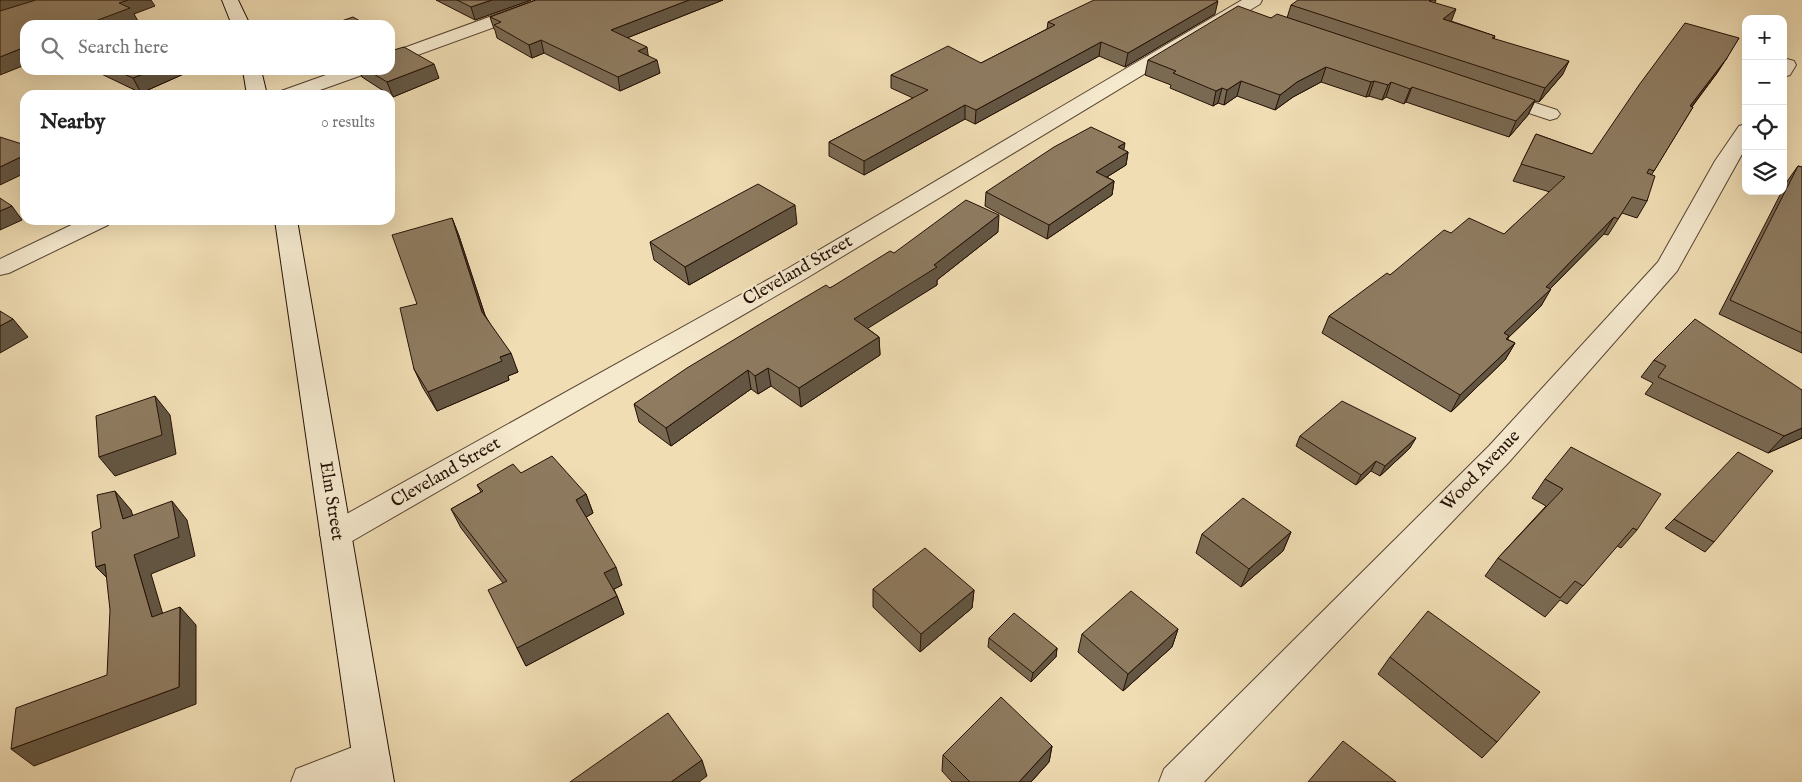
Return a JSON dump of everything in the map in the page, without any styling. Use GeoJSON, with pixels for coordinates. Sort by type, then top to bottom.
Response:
{"type":"FeatureCollection","features":[{"type":"Feature","properties":{"kind":"street"},"geometry":{"type":"LineString","coordinates":[[230,0],[239,20]]}},
{"type":"Feature","properties":{"kind":"street"},"geometry":{"type":"LineString","coordinates":[[395,57],[552,0]]}},
{"type":"Feature","properties":{"kind":"street","name":"Cleveland Street"},"geometry":{"type":"LineString","coordinates":[[336,535],[796,274],[1250,8]]}},
{"type":"Feature","properties":{"kind":"street"},"geometry":{"type":"LineString","coordinates":[[253,75],[256,90]]}},
{"type":"Feature","properties":{"kind":"street"},"geometry":{"type":"LineString","coordinates":[[302,90],[344,75]]}},
{"type":"Feature","properties":{"kind":"street"},"geometry":{"type":"LineString","coordinates":[[1475,89],[1550,114]]}},
{"type":"Feature","properties":{"kind":"street","name":"Wood Avenue"},"geometry":{"type":"LineString","coordinates":[[1178,782],[1499,454],[1668,266],[1726,160],[1742,136]]}},
{"type":"Feature","properties":{"kind":"street"},"geometry":{"type":"LineString","coordinates":[[0,268],[90,225]]}},
{"type":"Feature","properties":{"kind":"street","name":"Elm Street"},"geometry":{"type":"LineString","coordinates":[[287,225],[373,770]]}},
{"type":"Feature","properties":{"kind":"street"},"geometry":{"type":"LineString","coordinates":[[310,782],[373,770]]}},
{"type":"Feature","properties":{"kind":"building"},"geometry":{"type":"Polygon","coordinates":[[[36,0],[128,0],[119,3],[130,8],[98,20],[20,20],[20,49],[0,57],[0,11],[36,0]]]}},
{"type":"Feature","properties":{"kind":"building"},"geometry":{"type":"Polygon","coordinates":[[[457,0],[492,0],[471,7],[457,0]]]}},
{"type":"Feature","properties":{"kind":"building"},"geometry":{"type":"Polygon","coordinates":[[[536,0],[689,0],[611,30],[647,47],[638,51],[657,60],[618,77],[541,40],[529,45],[494,25],[501,22],[490,17],[536,0]]]}},
{"type":"Feature","properties":{"kind":"building"},"geometry":{"type":"Polygon","coordinates":[[[1094,0],[1218,1],[1128,53],[1101,42],[976,110],[965,105],[864,161],[829,142],[928,90],[891,75],[948,46],[981,63],[1055,25],[1048,22],[1094,0]]]}},
{"type":"Feature","properties":{"kind":"building"},"geometry":{"type":"Polygon","coordinates":[[[1298,0],[1431,0],[1429,1],[1456,9],[1443,19],[1495,36],[1492,38],[1569,61],[1545,88],[1291,5],[1298,0]]]}},
{"type":"Feature","properties":{"kind":"building"},"geometry":{"type":"Polygon","coordinates":[[[1238,6],[1271,18],[1277,14],[1535,100],[1516,121],[1412,87],[1410,89],[1391,82],[1388,85],[1374,81],[1371,82],[1326,67],[1297,82],[1280,95],[1241,81],[1227,90],[1222,88],[1216,91],[1173,73],[1176,71],[1148,60],[1238,6]]]}},
{"type":"Feature","properties":{"kind":"building"},"geometry":{"type":"Polygon","coordinates":[[[353,17],[358,20],[344,20],[353,17]]]}},
{"type":"Feature","properties":{"kind":"building"},"geometry":{"type":"Polygon","coordinates":[[[1685,23],[1739,38],[1727,58],[1690,106],[1693,107],[1654,171],[1649,169],[1647,173],[1655,176],[1647,201],[1632,197],[1618,219],[1614,217],[1546,287],[1551,289],[1504,333],[1509,336],[1506,339],[1515,343],[1460,395],[1329,316],[1387,273],[1390,275],[1444,230],[1451,233],[1469,218],[1504,234],[1565,177],[1521,164],[1536,134],[1592,154],[1639,85],[1685,23]]]}},
{"type":"Feature","properties":{"kind":"building"},"geometry":{"type":"Polygon","coordinates":[[[404,47],[434,64],[387,82],[375,75],[395,75],[395,50],[404,47]]]}},
{"type":"Feature","properties":{"kind":"building"},"geometry":{"type":"Polygon","coordinates":[[[126,75],[140,75],[133,78],[126,75]]]}},
{"type":"Feature","properties":{"kind":"building"},"geometry":{"type":"Polygon","coordinates":[[[1091,127],[1125,143],[1118,147],[1128,152],[1096,172],[1114,181],[1049,225],[986,192],[1054,147],[1091,127]]]}},
{"type":"Feature","properties":{"kind":"building"},"geometry":{"type":"Polygon","coordinates":[[[0,137],[20,143],[20,157],[0,167],[0,137]]]}},
{"type":"Feature","properties":{"kind":"building"},"geometry":{"type":"Polygon","coordinates":[[[1798,166],[1802,167],[1802,333],[1730,300],[1783,195],[1787,195],[1787,188],[1798,166]]]}},
{"type":"Feature","properties":{"kind":"building"},"geometry":{"type":"Polygon","coordinates":[[[758,184],[795,205],[685,267],[650,242],[758,184]]]}},
{"type":"Feature","properties":{"kind":"building"},"geometry":{"type":"Polygon","coordinates":[[[0,198],[12,206],[0,211],[0,198]]]}},
{"type":"Feature","properties":{"kind":"building"},"geometry":{"type":"Polygon","coordinates":[[[966,200],[999,215],[934,265],[937,267],[854,319],[879,337],[799,388],[768,368],[755,376],[748,370],[666,428],[634,404],[687,368],[826,285],[830,288],[890,251],[894,253],[966,200]]]}},
{"type":"Feature","properties":{"kind":"building"},"geometry":{"type":"Polygon","coordinates":[[[452,218],[482,312],[511,353],[500,357],[502,361],[428,392],[414,369],[400,308],[417,304],[392,235],[452,218]]]}},
{"type":"Feature","properties":{"kind":"building"},"geometry":{"type":"Polygon","coordinates":[[[0,311],[13,319],[0,326],[0,311]]]}},
{"type":"Feature","properties":{"kind":"building"},"geometry":{"type":"Polygon","coordinates":[[[1695,319],[1802,390],[1802,428],[1784,436],[1658,377],[1666,366],[1654,360],[1695,319]]]}},
{"type":"Feature","properties":{"kind":"building"},"geometry":{"type":"Polygon","coordinates":[[[155,396],[162,435],[99,457],[96,416],[155,396]]]}},
{"type":"Feature","properties":{"kind":"building"},"geometry":{"type":"Polygon","coordinates":[[[1342,401],[1416,438],[1385,466],[1376,461],[1361,475],[1300,436],[1342,401]]]}},
{"type":"Feature","properties":{"kind":"building"},"geometry":{"type":"Polygon","coordinates":[[[1571,447],[1661,494],[1637,530],[1633,528],[1583,586],[1575,581],[1560,598],[1498,558],[1563,489],[1545,479],[1571,447]]]}},
{"type":"Feature","properties":{"kind":"building"},"geometry":{"type":"Polygon","coordinates":[[[1738,452],[1773,471],[1714,542],[1674,519],[1738,452]]]}},
{"type":"Feature","properties":{"kind":"building"},"geometry":{"type":"Polygon","coordinates":[[[552,456],[586,494],[576,500],[616,567],[604,573],[617,596],[517,648],[488,590],[507,581],[451,509],[483,491],[477,485],[513,464],[521,473],[552,456]]]}},
{"type":"Feature","properties":{"kind":"building"},"geometry":{"type":"Polygon","coordinates":[[[115,491],[123,519],[172,501],[179,537],[134,555],[152,617],[180,607],[179,687],[11,749],[16,708],[107,675],[110,610],[105,564],[96,567],[92,532],[101,528],[97,495],[115,491]]]}},
{"type":"Feature","properties":{"kind":"building"},"geometry":{"type":"Polygon","coordinates":[[[1243,498],[1291,532],[1249,569],[1202,534],[1243,498]]]}},
{"type":"Feature","properties":{"kind":"building"},"geometry":{"type":"Polygon","coordinates":[[[925,548],[974,590],[921,634],[873,589],[925,548]]]}},
{"type":"Feature","properties":{"kind":"building"},"geometry":{"type":"Polygon","coordinates":[[[1131,591],[1178,629],[1128,674],[1082,634],[1131,591]]]}},
{"type":"Feature","properties":{"kind":"building"},"geometry":{"type":"Polygon","coordinates":[[[1428,611],[1540,692],[1497,742],[1390,657],[1428,611]]]}},
{"type":"Feature","properties":{"kind":"building"},"geometry":{"type":"Polygon","coordinates":[[[1014,613],[1057,648],[1033,673],[989,638],[1014,613]]]}},
{"type":"Feature","properties":{"kind":"building"},"geometry":{"type":"Polygon","coordinates":[[[1001,697],[1052,746],[1019,782],[970,782],[943,755],[1001,697]]]}},
{"type":"Feature","properties":{"kind":"building"},"geometry":{"type":"Polygon","coordinates":[[[668,713],[702,760],[671,782],[570,782],[668,713]]]}},
{"type":"Feature","properties":{"kind":"building"},"geometry":{"type":"Polygon","coordinates":[[[1343,741],[1396,782],[1308,782],[1343,741]]]}}]}
